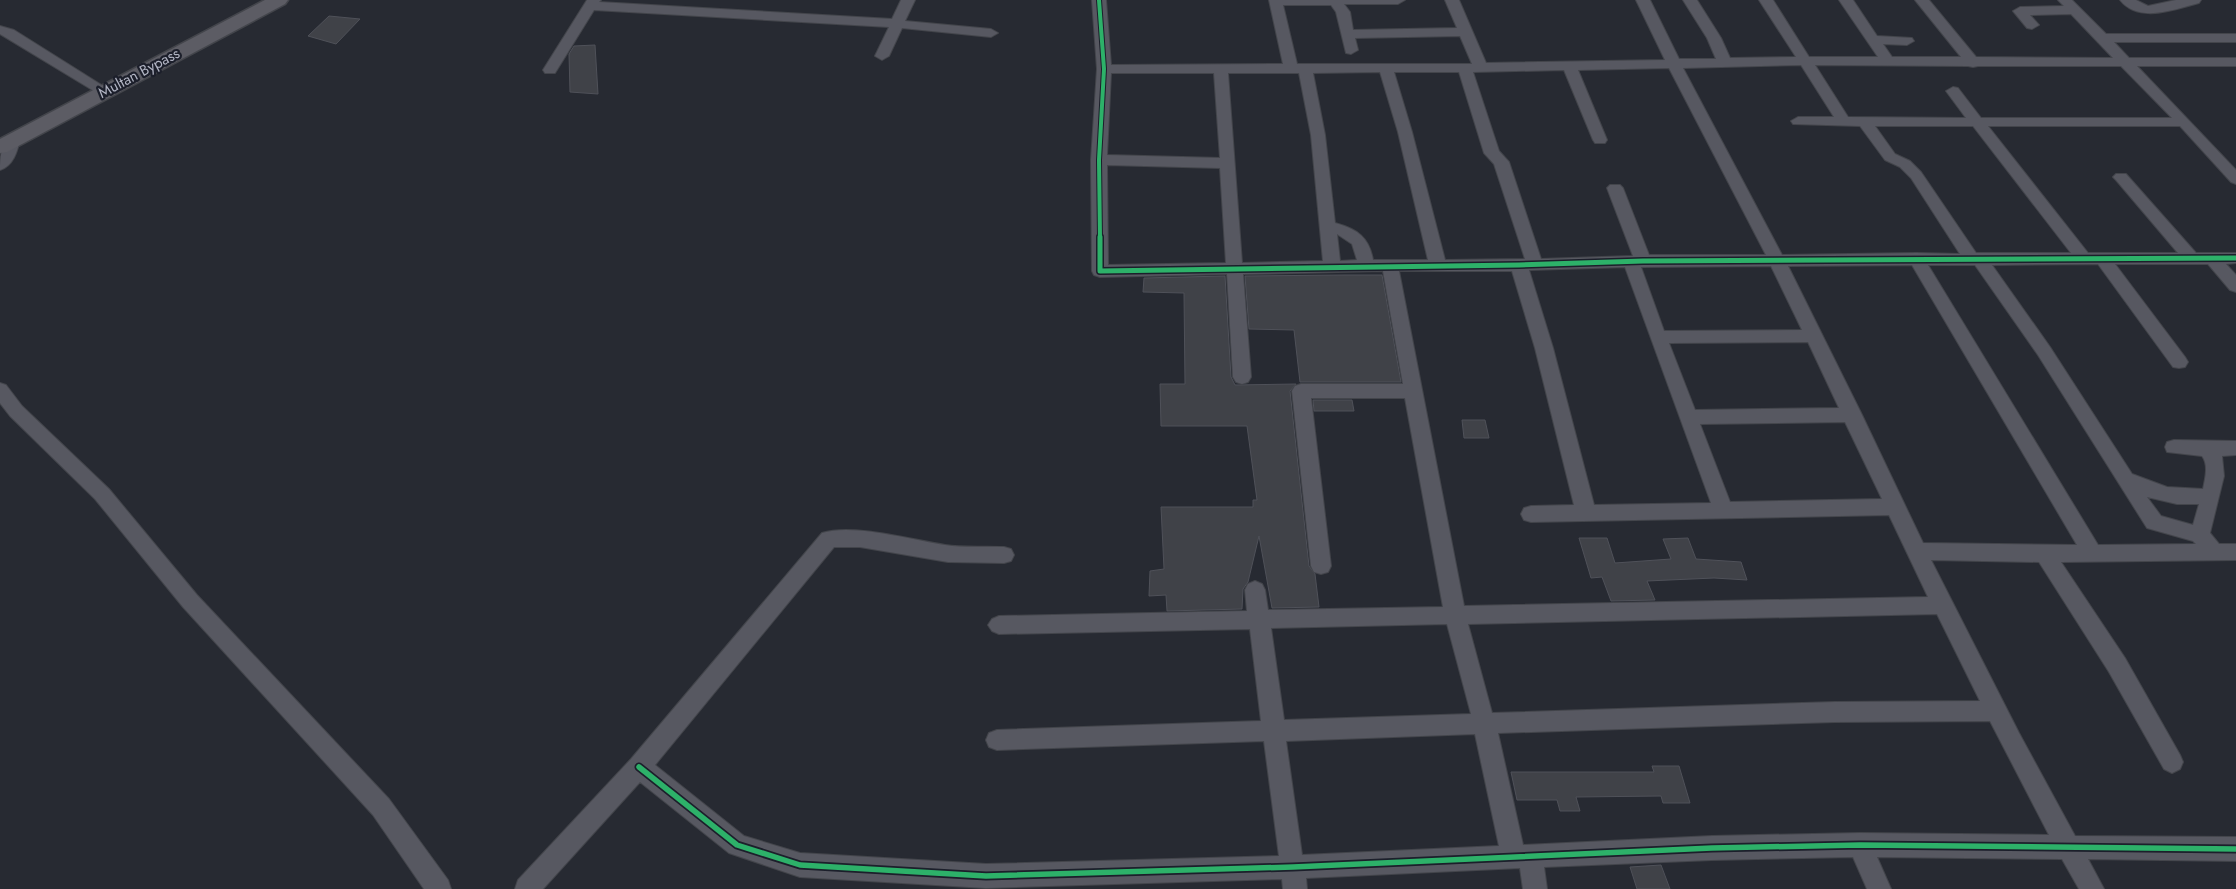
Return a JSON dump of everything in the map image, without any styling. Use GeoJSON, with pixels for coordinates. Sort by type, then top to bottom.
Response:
{"type":"FeatureCollection","features":[{"type":"Feature","properties":{"kind":"main road","name":"Multan Bypass"},"geometry":{"type":"LineString","coordinates":[[7,144],[279,0]]}},
{"type":"Feature","properties":{"kind":"street"},"geometry":{"type":"LineString","coordinates":[[882,56],[896,22],[908,0]]}},
{"type":"Feature","properties":{"kind":"street"},"geometry":{"type":"LineString","coordinates":[[1099,0],[1104,69],[1099,160],[1100,271],[1332,266],[1527,265],[1777,259],[2236,258]]}},
{"type":"Feature","properties":{"kind":"street"},"geometry":{"type":"LineString","coordinates":[[1332,266],[1318,135],[1275,0],[1398,0]]}},
{"type":"Feature","properties":{"kind":"street"},"geometry":{"type":"LineString","coordinates":[[1335,0],[1343,12],[1352,50]]}},
{"type":"Feature","properties":{"kind":"street"},"geometry":{"type":"LineString","coordinates":[[1452,0],[1481,68]]}},
{"type":"Feature","properties":{"kind":"street"},"geometry":{"type":"LineString","coordinates":[[1643,0],[1672,63],[1757,218],[1996,711],[2092,889]]}},
{"type":"Feature","properties":{"kind":"street"},"geometry":{"type":"LineString","coordinates":[[1690,0],[1714,38],[1726,64]]}},
{"type":"Feature","properties":{"kind":"street"},"geometry":{"type":"LineString","coordinates":[[1766,0],[1807,61],[1844,122]]}},
{"type":"Feature","properties":{"kind":"street"},"geometry":{"type":"LineString","coordinates":[[1846,0],[1888,62]]}},
{"type":"Feature","properties":{"kind":"street"},"geometry":{"type":"LineString","coordinates":[[1922,0],[1973,63]]}},
{"type":"Feature","properties":{"kind":"street"},"geometry":{"type":"LineString","coordinates":[[2065,0],[2126,61],[2236,179]]}},
{"type":"Feature","properties":{"kind":"street"},"geometry":{"type":"LineString","coordinates":[[2127,0],[2140,8],[2148,10],[2194,0]]}},
{"type":"Feature","properties":{"kind":"street"},"geometry":{"type":"LineString","coordinates":[[550,70],[592,3],[818,16],[896,22],[991,33]]}},
{"type":"Feature","properties":{"kind":"street"},"geometry":{"type":"LineString","coordinates":[[2032,25],[2020,11],[2075,10]]}},
{"type":"Feature","properties":{"kind":"street"},"geometry":{"type":"LineString","coordinates":[[0,30],[9,33],[104,91]]}},
{"type":"Feature","properties":{"kind":"street"},"geometry":{"type":"LineString","coordinates":[[1347,34],[1465,32]]}},
{"type":"Feature","properties":{"kind":"street"},"geometry":{"type":"LineString","coordinates":[[2103,38],[2236,38]]}},
{"type":"Feature","properties":{"kind":"street"},"geometry":{"type":"LineString","coordinates":[[1873,40],[1907,40]]}},
{"type":"Feature","properties":{"kind":"street"},"geometry":{"type":"LineString","coordinates":[[1104,69],[1481,68],[1807,61],[1973,63],[2126,61],[2229,62],[2236,76]]}},
{"type":"Feature","properties":{"kind":"street"},"geometry":{"type":"LineString","coordinates":[[1569,66],[1600,140]]}},
{"type":"Feature","properties":{"kind":"street"},"geometry":{"type":"LineString","coordinates":[[1222,68],[1242,377]]}},
{"type":"Feature","properties":{"kind":"street"},"geometry":{"type":"LineString","coordinates":[[1464,68],[1492,153],[1502,162],[1527,265],[1544,348],[1586,513]]}},
{"type":"Feature","properties":{"kind":"street"},"geometry":{"type":"LineString","coordinates":[[1386,69],[1438,266]]}},
{"type":"Feature","properties":{"kind":"street"},"geometry":{"type":"LineString","coordinates":[[1953,91],[2083,258]]}},
{"type":"Feature","properties":{"kind":"street"},"geometry":{"type":"LineString","coordinates":[[1798,121],[2184,122]]}},
{"type":"Feature","properties":{"kind":"street"},"geometry":{"type":"LineString","coordinates":[[1864,122],[1890,157],[1905,164],[1916,175],[2044,351],[2154,522],[2200,535],[2215,552]]}},
{"type":"Feature","properties":{"kind":"street"},"geometry":{"type":"LineString","coordinates":[[0,165],[8,156],[7,144]]}},
{"type":"Feature","properties":{"kind":"street"},"geometry":{"type":"LineString","coordinates":[[1099,160],[1228,163]]}},
{"type":"Feature","properties":{"kind":"street"},"geometry":{"type":"LineString","coordinates":[[2121,177],[2192,259]]}},
{"type":"Feature","properties":{"kind":"street"},"geometry":{"type":"LineString","coordinates":[[1615,188],[1658,337],[1724,511]]}},
{"type":"Feature","properties":{"kind":"street"},"geometry":{"type":"LineString","coordinates":[[1327,226],[1352,233],[1363,249],[1366,266]]}},
{"type":"Feature","properties":{"kind":"street"},"geometry":{"type":"LineString","coordinates":[[1916,258],[2092,554]]}},
{"type":"Feature","properties":{"kind":"street"},"geometry":{"type":"LineString","coordinates":[[2102,258],[2179,362]]}},
{"type":"Feature","properties":{"kind":"street"},"geometry":{"type":"LineString","coordinates":[[2213,259],[2236,286]]}},
{"type":"Feature","properties":{"kind":"street"},"geometry":{"type":"LineString","coordinates":[[1390,267],[1455,614],[1522,857],[1535,889]]}},
{"type":"Feature","properties":{"kind":"street"},"geometry":{"type":"LineString","coordinates":[[1658,337],[1814,336]]}},
{"type":"Feature","properties":{"kind":"street"},"geometry":{"type":"LineString","coordinates":[[0,390],[16,411],[102,494],[190,601],[381,807],[438,889]]}},
{"type":"Feature","properties":{"kind":"street"},"geometry":{"type":"LineString","coordinates":[[1321,566],[1301,391],[1414,391]]}},
{"type":"Feature","properties":{"kind":"street"},"geometry":{"type":"LineString","coordinates":[[1688,417],[1853,415]]}},
{"type":"Feature","properties":{"kind":"street"},"geometry":{"type":"LineString","coordinates":[[2174,447],[2236,448]]}},
{"type":"Feature","properties":{"kind":"street"},"geometry":{"type":"LineString","coordinates":[[2200,535],[2204,513],[2211,496],[2214,476],[2214,458],[2207,448]]}},
{"type":"Feature","properties":{"kind":"street"},"geometry":{"type":"LineString","coordinates":[[2125,479],[2147,490],[2172,496],[2192,498],[2211,496]]}},
{"type":"Feature","properties":{"kind":"street"},"geometry":{"type":"LineString","coordinates":[[1531,514],[1897,507]]}},
{"type":"Feature","properties":{"kind":"street"},"geometry":{"type":"LineString","coordinates":[[527,889],[640,767],[829,539],[860,540],[948,554],[1004,555]]}},
{"type":"Feature","properties":{"kind":"street"},"geometry":{"type":"LineString","coordinates":[[1917,551],[2045,554],[2236,552]]}},
{"type":"Feature","properties":{"kind":"street"},"geometry":{"type":"LineString","coordinates":[[2045,554],[2117,665],[2172,762]]}},
{"type":"Feature","properties":{"kind":"street"},"geometry":{"type":"LineString","coordinates":[[1255,590],[1294,878]]}},
{"type":"Feature","properties":{"kind":"street"},"geometry":{"type":"LineString","coordinates":[[999,625],[1455,614],[1945,606]]}},
{"type":"Feature","properties":{"kind":"street"},"geometry":{"type":"LineString","coordinates":[[997,740],[1835,712],[1996,711]]}},
{"type":"Feature","properties":{"kind":"street"},"geometry":{"type":"LineString","coordinates":[[640,767],[737,845],[800,865],[986,876],[1294,878],[1522,857],[1712,848],[1860,845],[2236,849]]}},
{"type":"Feature","properties":{"kind":"street"},"geometry":{"type":"LineString","coordinates":[[1860,845],[1878,889]]}},
{"type":"Feature","properties":{"kind":"building"},"geometry":{"type":"Polygon","coordinates":[[[329,16],[360,19],[336,44],[308,36],[329,16]]]}},
{"type":"Feature","properties":{"kind":"building"},"geometry":{"type":"Polygon","coordinates":[[[595,45],[598,94],[570,92],[569,54],[574,46],[595,45]]]}},
{"type":"Feature","properties":{"kind":"building"},"geometry":{"type":"Polygon","coordinates":[[[1382,275],[1401,382],[1300,382],[1294,330],[1249,329],[1245,276],[1382,275]]]}},
{"type":"Feature","properties":{"kind":"building"},"geometry":{"type":"Polygon","coordinates":[[[1225,276],[1231,377],[1235,385],[1296,384],[1290,391],[1309,566],[1315,574],[1319,607],[1272,608],[1259,536],[1248,582],[1243,589],[1242,609],[1167,611],[1166,595],[1149,596],[1150,571],[1164,569],[1161,507],[1253,507],[1253,500],[1257,500],[1247,426],[1161,426],[1160,384],[1185,384],[1184,293],[1143,292],[1144,278],[1225,276]]]}},
{"type":"Feature","properties":{"kind":"building"},"geometry":{"type":"Polygon","coordinates":[[[1313,400],[1352,400],[1354,411],[1314,411],[1313,400]]]}},
{"type":"Feature","properties":{"kind":"building"},"geometry":{"type":"Polygon","coordinates":[[[1462,420],[1485,420],[1489,438],[1464,438],[1462,420]]]}},
{"type":"Feature","properties":{"kind":"building"},"geometry":{"type":"Polygon","coordinates":[[[1579,538],[1607,538],[1615,563],[1671,559],[1663,539],[1688,538],[1696,559],[1741,562],[1747,580],[1714,578],[1647,581],[1655,600],[1611,601],[1602,577],[1591,578],[1579,538]]]}},
{"type":"Feature","properties":{"kind":"building"},"geometry":{"type":"Polygon","coordinates":[[[1652,766],[1679,766],[1690,803],[1663,803],[1661,796],[1576,797],[1580,811],[1560,811],[1557,800],[1517,800],[1511,772],[1654,772],[1652,766]]]}},
{"type":"Feature","properties":{"kind":"building"},"geometry":{"type":"Polygon","coordinates":[[[1661,865],[1670,889],[1637,889],[1630,867],[1661,865]]]}},
{"type":"Feature","properties":{"kind":"cycle path"},"geometry":{"type":"LineString","coordinates":[[1099,0],[1104,69],[1099,160],[1100,271],[1519,265],[1643,261],[2236,258]]}},
{"type":"Feature","properties":{"kind":"cycle path"},"geometry":{"type":"LineString","coordinates":[[639,767],[737,845],[800,865],[986,876],[1293,867],[1712,848],[1860,845],[2236,849]]}}]}
